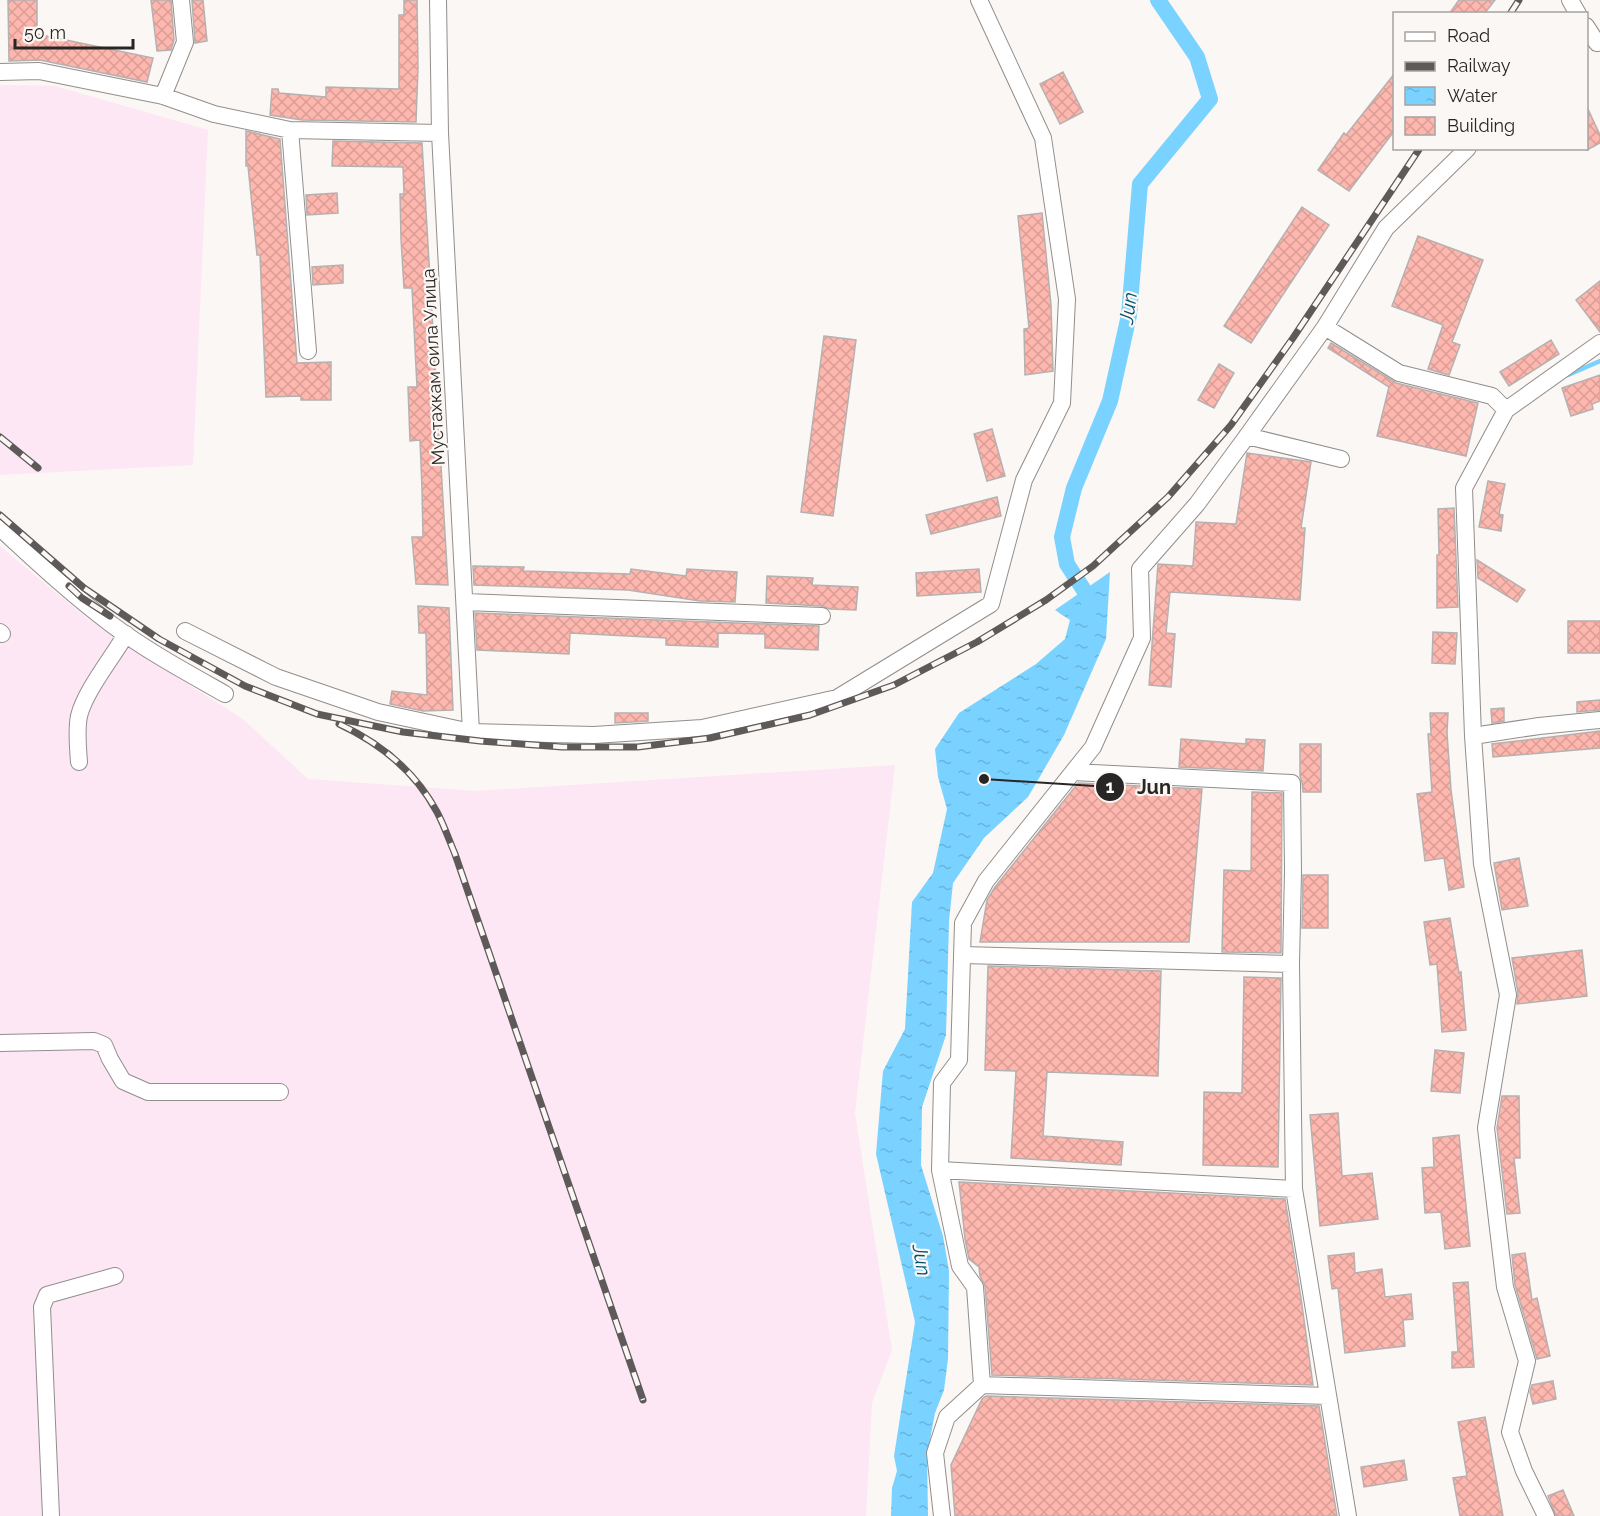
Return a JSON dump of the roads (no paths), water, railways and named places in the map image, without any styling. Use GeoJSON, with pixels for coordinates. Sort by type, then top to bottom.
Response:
{"type":"FeatureCollection","features":[{"type":"Feature","properties":{"kind":"street"},"geometry":{"type":"LineString","coordinates":[[163,96],[185,42],[181,0]]}},
{"type":"Feature","properties":{"kind":"street","name":"Мустахкам оила Улица"},"geometry":{"type":"LineString","coordinates":[[438,0],[440,133],[471,732]]}},
{"type":"Feature","properties":{"kind":"street"},"geometry":{"type":"LineString","coordinates":[[185,631],[276,677],[378,712],[471,732],[594,735],[702,728],[837,698],[991,604],[1024,480],[1062,404],[1067,299],[1043,138],[979,0]]}},
{"type":"Feature","properties":{"kind":"street"},"geometry":{"type":"LineString","coordinates":[[1588,28],[1595,45]]}},
{"type":"Feature","properties":{"kind":"street"},"geometry":{"type":"LineString","coordinates":[[0,72],[39,71],[163,96],[213,114],[290,130],[440,133]]}},
{"type":"Feature","properties":{"kind":"street"},"geometry":{"type":"LineString","coordinates":[[290,130],[308,351]]}},
{"type":"Feature","properties":{"kind":"street"},"geometry":{"type":"LineString","coordinates":[[982,1385],[975,1287],[960,1266],[940,1170],[942,1083],[959,1060],[963,923],[986,881],[1093,747],[1142,638],[1140,569],[1197,504],[1325,327],[1386,228],[1466,150]]}},
{"type":"Feature","properties":{"kind":"street"},"geometry":{"type":"LineString","coordinates":[[1325,327],[1399,374],[1492,396],[1506,410]]}},
{"type":"Feature","properties":{"kind":"street"},"geometry":{"type":"LineString","coordinates":[[1546,1516],[1524,1471],[1510,1432],[1527,1361],[1505,1287],[1486,1128],[1508,995],[1482,864],[1473,736],[1464,488],[1506,410],[1600,343]]}},
{"type":"Feature","properties":{"kind":"street"},"geometry":{"type":"LineString","coordinates":[[1246,436],[1341,459]]}},
{"type":"Feature","properties":{"kind":"street"},"geometry":{"type":"LineString","coordinates":[[0,528],[62,585],[126,634],[171,664],[225,694]]}},
{"type":"Feature","properties":{"kind":"street"},"geometry":{"type":"LineString","coordinates":[[466,602],[822,616]]}},
{"type":"Feature","properties":{"kind":"street"},"geometry":{"type":"LineString","coordinates":[[79,762],[77,737],[80,714],[88,696],[126,634]]}},
{"type":"Feature","properties":{"kind":"street"},"geometry":{"type":"LineString","coordinates":[[1473,736],[1600,720]]}},
{"type":"Feature","properties":{"kind":"street"},"geometry":{"type":"LineString","coordinates":[[1073,772],[1292,783],[1291,964],[1294,1189],[1348,1516]]}},
{"type":"Feature","properties":{"kind":"street"},"geometry":{"type":"LineString","coordinates":[[963,955],[1291,964]]}},
{"type":"Feature","properties":{"kind":"street"},"geometry":{"type":"LineString","coordinates":[[0,1043],[94,1041],[104,1045],[123,1081],[148,1092],[280,1092]]}},
{"type":"Feature","properties":{"kind":"street"},"geometry":{"type":"LineString","coordinates":[[940,1170],[1294,1189]]}},
{"type":"Feature","properties":{"kind":"street"},"geometry":{"type":"LineString","coordinates":[[51,1516],[42,1307],[47,1295],[115,1276]]}},
{"type":"Feature","properties":{"kind":"street"},"geometry":{"type":"LineString","coordinates":[[942,1516],[935,1453],[947,1417],[982,1385],[1328,1396]]}},
{"type":"Feature","properties":{"kind":"water"},"geometry":{"type":"Polygon","coordinates":[[[1110,572],[1106,639],[1064,735],[1028,797],[984,838],[953,883],[949,921],[946,1035],[922,1107],[921,1165],[943,1236],[949,1271],[948,1359],[944,1390],[935,1413],[927,1456],[928,1516],[891,1516],[892,1488],[897,1471],[894,1456],[915,1322],[876,1154],[883,1071],[905,1029],[912,902],[933,873],[947,809],[938,777],[935,749],[959,713],[1036,664],[1065,639],[1070,620],[1055,610],[1110,572]]]}},
{"type":"Feature","properties":{"kind":"waterway","name":"Jun"},"geometry":{"type":"LineString","coordinates":[[1089,611],[1089,598],[1067,564],[1062,537],[1074,488],[1110,401],[1129,315],[1140,184],[1210,99],[1197,57],[1158,0]]}},
{"type":"Feature","properties":{"kind":"waterway"},"geometry":{"type":"LineString","coordinates":[[1568,375],[1600,361]]}},
{"type":"Feature","properties":{"kind":"railway"},"geometry":{"type":"LineString","coordinates":[[1511,12],[1519,0]]}},
{"type":"Feature","properties":{"kind":"railway"},"geometry":{"type":"LineString","coordinates":[[0,515],[84,588],[159,639],[245,686],[317,714],[403,732],[562,747],[638,747],[710,738],[810,715],[894,685],[977,642],[1046,600],[1093,566],[1168,497],[1231,425],[1293,338],[1419,150]]}},
{"type":"Feature","properties":{"kind":"railway"},"geometry":{"type":"LineString","coordinates":[[0,437],[38,468]]}},
{"type":"Feature","properties":{"kind":"railway"},"geometry":{"type":"LineString","coordinates":[[69,586],[82,598],[110,616]]}},
{"type":"Feature","properties":{"kind":"railway"},"geometry":{"type":"LineString","coordinates":[[339,724],[369,740],[407,771],[428,797],[442,822],[643,1400]]}},
{"type":"Feature","properties":{"kind":"place","name":"Jun"},"geometry":{"type":"Point","coordinates":[984,779]}}]}
